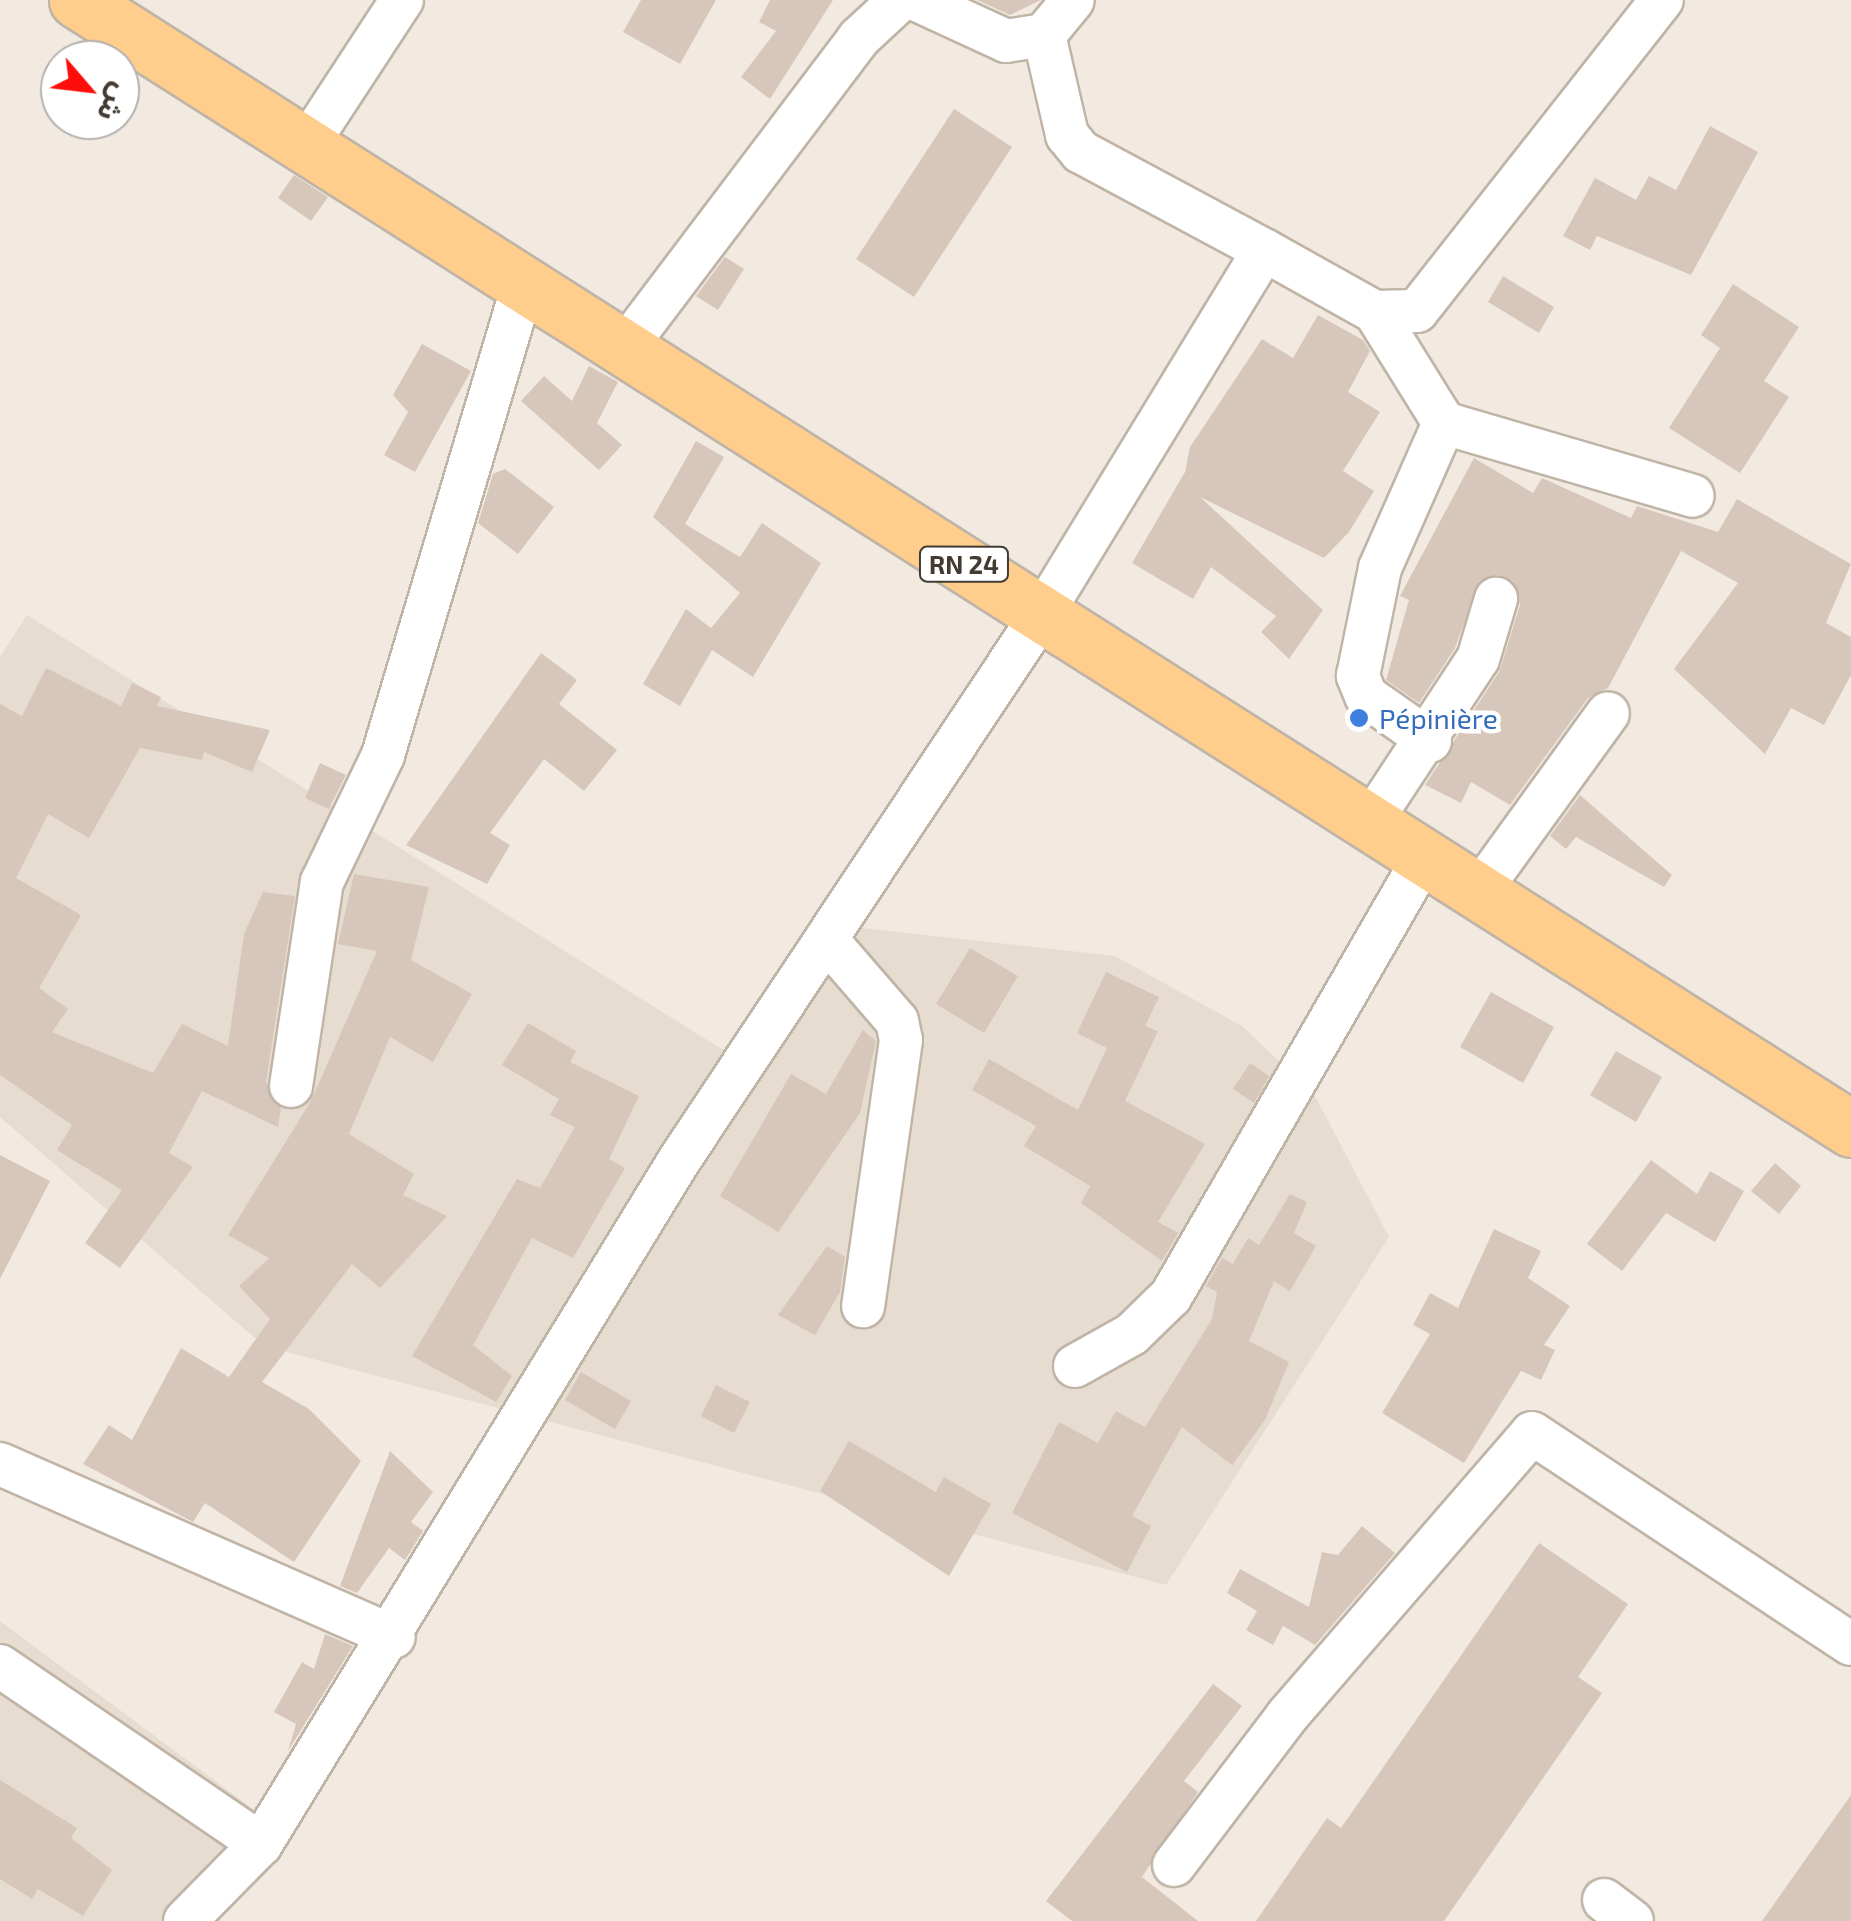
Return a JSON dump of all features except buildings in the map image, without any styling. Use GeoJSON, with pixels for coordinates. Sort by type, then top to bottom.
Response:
{"type":"FeatureCollection","features":[{"type":"Feature","properties":{"kind":"main road","name":"RN 24"},"geometry":{"type":"LineString","coordinates":[[77,0],[1851,1129]]}},
{"type":"Feature","properties":{"kind":"street"},"geometry":{"type":"LineString","coordinates":[[306,148],[402,0]]}},
{"type":"Feature","properties":{"kind":"street"},"geometry":{"type":"LineString","coordinates":[[624,350],[859,38],[900,0]]}},
{"type":"Feature","properties":{"kind":"street"},"geometry":{"type":"LineString","coordinates":[[916,0],[1006,40],[1044,35],[1073,0]]}},
{"type":"Feature","properties":{"kind":"street"},"geometry":{"type":"LineString","coordinates":[[1375,312],[1417,311],[1662,0]]}},
{"type":"Feature","properties":{"kind":"street"},"geometry":{"type":"LineString","coordinates":[[1044,35],[1067,135],[1081,152],[1375,312],[1444,423],[1693,496]]}},
{"type":"Feature","properties":{"kind":"street"},"geometry":{"type":"LineString","coordinates":[[185,1921],[261,1844],[394,1637],[680,1159],[1042,614],[1264,250]]}},
{"type":"Feature","properties":{"kind":"street"},"geometry":{"type":"LineString","coordinates":[[291,1086],[322,882],[383,755],[523,286]]}},
{"type":"Feature","properties":{"kind":"street"},"geometry":{"type":"LineString","coordinates":[[1430,741],[1366,696],[1358,676],[1380,568],[1444,423]]}},
{"type":"Feature","properties":{"kind":"street"},"geometry":{"type":"LineString","coordinates":[[1371,821],[1430,741],[1478,659],[1496,598]]}},
{"type":"Feature","properties":{"kind":"street"},"geometry":{"type":"LineString","coordinates":[[1480,890],[1608,714]]}},
{"type":"Feature","properties":{"kind":"street"},"geometry":{"type":"LineString","coordinates":[[1075,1366],[1132,1334],[1171,1296],[1425,856]]}},
{"type":"Feature","properties":{"kind":"street"},"geometry":{"type":"LineString","coordinates":[[826,939],[897,1020],[901,1040],[864,1306]]}},
{"type":"Feature","properties":{"kind":"street"},"geometry":{"type":"LineString","coordinates":[[1174,1866],[1287,1716],[1532,1433],[1851,1644]]}},
{"type":"Feature","properties":{"kind":"street"},"geometry":{"type":"LineString","coordinates":[[0,1464],[394,1637]]}},
{"type":"Feature","properties":{"kind":"street"},"geometry":{"type":"LineString","coordinates":[[0,1666],[261,1844]]}},
{"type":"Feature","properties":{"kind":"shaded area"},"geometry":{"type":"Polygon","coordinates":[[[27,615],[744,1063],[835,925],[1115,956],[1242,1026],[1314,1094],[1389,1237],[1166,1585],[264,1346],[0,1117],[0,657],[27,615]]]}},
{"type":"Feature","properties":{"kind":"shaded area"},"geometry":{"type":"Polygon","coordinates":[[[0,1621],[269,1821],[204,1921],[0,1921],[0,1621]]]}},
{"type":"Feature","properties":{"kind":"place","name":"Pépinière"},"geometry":{"type":"Point","coordinates":[1359,718]}}]}
